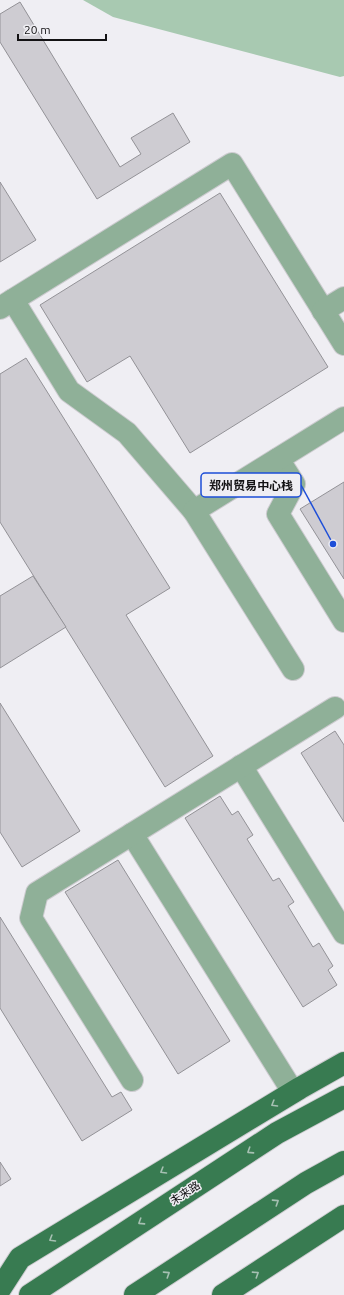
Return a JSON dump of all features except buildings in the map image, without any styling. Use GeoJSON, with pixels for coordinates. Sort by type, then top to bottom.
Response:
{"type":"FeatureCollection","features":[{"type":"Feature","properties":{"kind":"main road"},"geometry":{"type":"LineString","coordinates":[[0,1289],[20,1258],[293,1092],[344,1063]]}},
{"type":"Feature","properties":{"kind":"main road","name":"未来路"},"geometry":{"type":"LineString","coordinates":[[30,1295],[277,1134],[344,1097]]}},
{"type":"Feature","properties":{"kind":"main road"},"geometry":{"type":"LineString","coordinates":[[135,1295],[306,1183],[344,1162]]}},
{"type":"Feature","properties":{"kind":"main road"},"geometry":{"type":"LineString","coordinates":[[223,1295],[344,1216]]}},
{"type":"Feature","properties":{"kind":"lane"},"geometry":{"type":"LineString","coordinates":[[293,669],[194,511],[127,433],[69,391],[7,304],[232,164],[344,344]]}},
{"type":"Feature","properties":{"kind":"lane"},"geometry":{"type":"LineString","coordinates":[[323,311],[344,298]]}},
{"type":"Feature","properties":{"kind":"lane"},"geometry":{"type":"LineString","coordinates":[[194,511],[344,418]]}},
{"type":"Feature","properties":{"kind":"lane"},"geometry":{"type":"LineString","coordinates":[[278,459],[294,484],[278,514],[344,621]]}},
{"type":"Feature","properties":{"kind":"lane"},"geometry":{"type":"LineString","coordinates":[[132,1080],[31,918],[37,893],[335,708]]}},
{"type":"Feature","properties":{"kind":"lane"},"geometry":{"type":"LineString","coordinates":[[241,766],[344,933]]}},
{"type":"Feature","properties":{"kind":"lane"},"geometry":{"type":"LineString","coordinates":[[132,834],[293,1092]]}},
{"type":"Feature","properties":{"kind":"green space"},"geometry":{"type":"Polygon","coordinates":[[[83,0],[344,0],[344,76],[340,77],[113,17],[83,0]]]}},
{"type":"Feature","properties":{"kind":"place","name":"郑州贸易中心栈"},"geometry":{"type":"Point","coordinates":[333,544]}}]}
